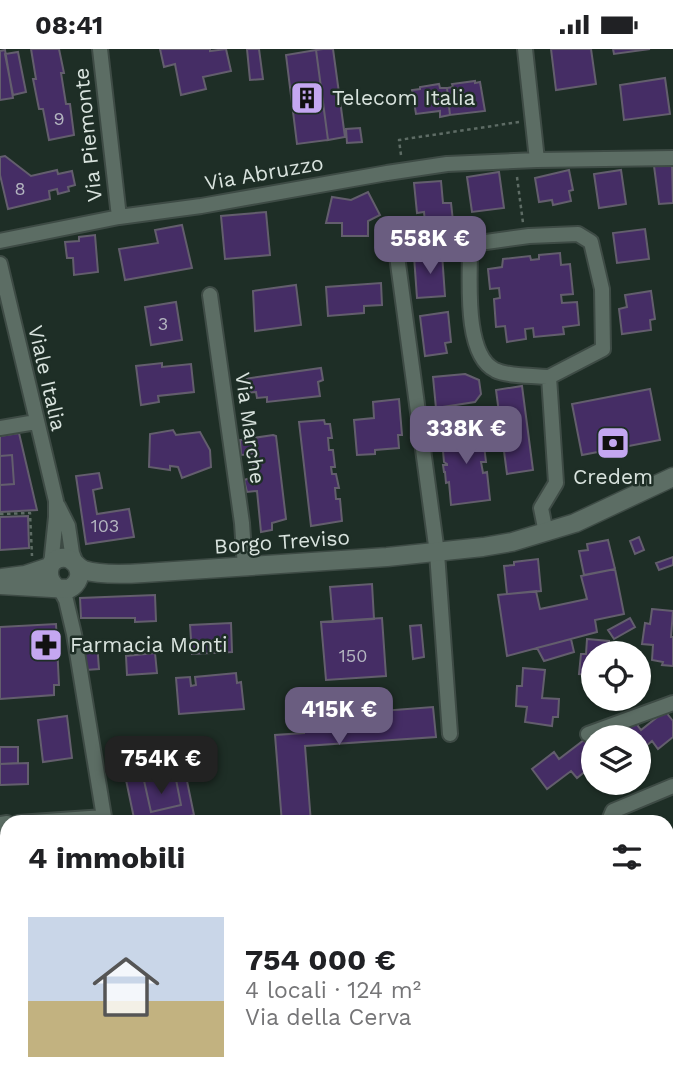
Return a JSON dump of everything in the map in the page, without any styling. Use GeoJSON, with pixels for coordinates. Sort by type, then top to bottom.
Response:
{"type":"FeatureCollection","features":[{"type":"Feature","properties":{"kind":"street","name":"Via Piemonte"},"geometry":{"type":"LineString","coordinates":[[100,49],[119,217]]}},
{"type":"Feature","properties":{"kind":"street"},"geometry":{"type":"LineString","coordinates":[[525,49],[537,160]]}},
{"type":"Feature","properties":{"kind":"street","name":"Via Abruzzo"},"geometry":{"type":"LineString","coordinates":[[0,241],[119,217],[201,206],[447,164],[673,159]]}},
{"type":"Feature","properties":{"kind":"street"},"geometry":{"type":"LineString","coordinates":[[578,234],[590,242],[602,289],[603,349],[549,377],[498,372],[484,363],[470,322],[470,249],[479,243],[578,234]]}},
{"type":"Feature","properties":{"kind":"street"},"geometry":{"type":"LineString","coordinates":[[397,256],[437,553],[450,734]]}},
{"type":"Feature","properties":{"kind":"street","name":"Viale Italia"},"geometry":{"type":"LineString","coordinates":[[0,264],[56,501],[68,526],[72,553],[71,578],[66,600],[103,815]]}},
{"type":"Feature","properties":{"kind":"street","name":"Via Marche"},"geometry":{"type":"LineString","coordinates":[[211,295],[242,523],[245,568]]}},
{"type":"Feature","properties":{"kind":"street"},"geometry":{"type":"LineString","coordinates":[[546,533],[541,508],[556,483],[549,377]]}},
{"type":"Feature","properties":{"kind":"street"},"geometry":{"type":"LineString","coordinates":[[0,428],[36,422]]}},
{"type":"Feature","properties":{"kind":"street","name":"Borgo Treviso"},"geometry":{"type":"LineString","coordinates":[[0,585],[71,578],[87,570],[131,573],[245,568],[437,553],[512,542],[575,523],[673,477]]}},
{"type":"Feature","properties":{"kind":"street","name":"Viale Italia"},"geometry":{"type":"LineString","coordinates":[[44,565],[55,526],[56,501]]}},
{"type":"Feature","properties":{"kind":"street"},"geometry":{"type":"LineString","coordinates":[[0,579],[25,575],[44,565],[63,558],[68,558],[71,578],[50,581],[44,565]]}},
{"type":"Feature","properties":{"kind":"street"},"geometry":{"type":"LineString","coordinates":[[613,725],[673,703]]}},
{"type":"Feature","properties":{"kind":"street"},"geometry":{"type":"LineString","coordinates":[[611,815],[613,811],[673,786]]}},
{"type":"Feature","properties":{"kind":"path"},"geometry":{"type":"LineString","coordinates":[[401,162],[398,140],[522,121]]}},
{"type":"Feature","properties":{"kind":"path"},"geometry":{"type":"LineString","coordinates":[[515,162],[524,237]]}},
{"type":"Feature","properties":{"kind":"path"},"geometry":{"type":"LineString","coordinates":[[0,514],[30,513],[44,565]]}},
{"type":"Feature","properties":{"kind":"building"},"geometry":{"type":"Polygon","coordinates":[[[31,49],[59,49],[66,104],[70,104],[74,135],[49,140],[33,79],[36,79],[31,49]]]}},
{"type":"Feature","properties":{"kind":"building"},"geometry":{"type":"Polygon","coordinates":[[[160,49],[226,49],[231,71],[203,77],[206,89],[181,95],[175,64],[164,67],[160,49]]]}},
{"type":"Feature","properties":{"kind":"building"},"geometry":{"type":"Polygon","coordinates":[[[247,49],[259,49],[263,79],[250,80],[247,49]]]}},
{"type":"Feature","properties":{"kind":"building","name":"Telecom Italia"},"geometry":{"type":"Polygon","coordinates":[[[333,49],[345,137],[328,140],[316,50],[333,49]]]}},
{"type":"Feature","properties":{"kind":"building"},"geometry":{"type":"Polygon","coordinates":[[[551,49],[591,49],[596,84],[556,90],[551,49]]]}},
{"type":"Feature","properties":{"kind":"building"},"geometry":{"type":"Polygon","coordinates":[[[613,49],[650,49],[614,54],[613,49]]]}},
{"type":"Feature","properties":{"kind":"building"},"geometry":{"type":"Polygon","coordinates":[[[5,50],[13,98],[0,100],[0,51],[5,50]]]}},
{"type":"Feature","properties":{"kind":"building","name":"Telecom Italia"},"geometry":{"type":"Polygon","coordinates":[[[316,50],[328,140],[297,144],[286,55],[316,50]]]}},
{"type":"Feature","properties":{"kind":"building"},"geometry":{"type":"Polygon","coordinates":[[[18,52],[26,92],[13,95],[5,54],[18,52]]]}},
{"type":"Feature","properties":{"kind":"building"},"geometry":{"type":"Polygon","coordinates":[[[665,78],[670,114],[624,120],[620,85],[665,78]]]}},
{"type":"Feature","properties":{"kind":"building"},"geometry":{"type":"Polygon","coordinates":[[[480,82],[485,111],[450,115],[447,88],[453,87],[452,84],[480,82]]]}},
{"type":"Feature","properties":{"kind":"building"},"geometry":{"type":"Polygon","coordinates":[[[439,84],[440,88],[447,88],[450,115],[440,117],[440,111],[416,114],[412,90],[439,84]]]}},
{"type":"Feature","properties":{"kind":"building","name":"Telecom Italia"},"geometry":{"type":"Polygon","coordinates":[[[360,128],[362,142],[347,143],[346,129],[360,128]]]}},
{"type":"Feature","properties":{"kind":"building"},"geometry":{"type":"Polygon","coordinates":[[[5,156],[31,176],[57,170],[58,174],[72,171],[75,185],[68,187],[69,191],[58,194],[57,189],[49,191],[50,199],[8,209],[0,175],[0,157],[5,156]]]}},
{"type":"Feature","properties":{"kind":"building"},"geometry":{"type":"Polygon","coordinates":[[[672,163],[673,203],[659,204],[654,166],[672,163]]]}},
{"type":"Feature","properties":{"kind":"building"},"geometry":{"type":"Polygon","coordinates":[[[569,170],[573,190],[569,191],[571,201],[553,205],[552,200],[539,202],[535,178],[569,170]]]}},
{"type":"Feature","properties":{"kind":"building"},"geometry":{"type":"Polygon","coordinates":[[[621,170],[626,204],[599,208],[594,174],[621,170]]]}},
{"type":"Feature","properties":{"kind":"building"},"geometry":{"type":"Polygon","coordinates":[[[499,172],[504,208],[472,212],[467,177],[499,172]]]}},
{"type":"Feature","properties":{"kind":"building"},"geometry":{"type":"Polygon","coordinates":[[[441,181],[443,203],[451,203],[454,230],[426,233],[424,212],[417,213],[414,183],[441,181]]]}},
{"type":"Feature","properties":{"kind":"building"},"geometry":{"type":"Polygon","coordinates":[[[368,192],[380,215],[368,221],[368,236],[342,236],[342,223],[326,223],[332,197],[351,200],[368,192]]]}},
{"type":"Feature","properties":{"kind":"building"},"geometry":{"type":"Polygon","coordinates":[[[266,212],[270,255],[225,259],[221,216],[266,212]]]}},
{"type":"Feature","properties":{"kind":"building"},"geometry":{"type":"Polygon","coordinates":[[[182,225],[192,268],[125,280],[119,249],[158,243],[155,230],[182,225]]]}},
{"type":"Feature","properties":{"kind":"building"},"geometry":{"type":"Polygon","coordinates":[[[645,229],[649,259],[617,263],[613,233],[645,229]]]}},
{"type":"Feature","properties":{"kind":"building"},"geometry":{"type":"Polygon","coordinates":[[[95,235],[98,272],[74,275],[73,258],[67,258],[65,242],[79,241],[79,237],[95,235]]]}},
{"type":"Feature","properties":{"kind":"building"},"geometry":{"type":"Polygon","coordinates":[[[560,253],[561,265],[570,264],[573,294],[561,295],[562,303],[577,302],[579,325],[563,327],[564,334],[534,337],[533,328],[525,329],[526,339],[507,342],[505,326],[496,327],[494,299],[500,298],[499,288],[490,289],[488,269],[502,267],[503,259],[530,256],[531,260],[539,259],[539,255],[560,253]]]}},
{"type":"Feature","properties":{"kind":"building"},"geometry":{"type":"Polygon","coordinates":[[[442,254],[445,296],[417,298],[414,256],[442,254]]]}},
{"type":"Feature","properties":{"kind":"building"},"geometry":{"type":"Polygon","coordinates":[[[381,283],[382,305],[364,306],[364,313],[328,316],[326,287],[381,283]]]}},
{"type":"Feature","properties":{"kind":"building"},"geometry":{"type":"Polygon","coordinates":[[[296,285],[301,325],[255,331],[253,291],[296,285]]]}},
{"type":"Feature","properties":{"kind":"building"},"geometry":{"type":"Polygon","coordinates":[[[651,291],[655,319],[650,320],[651,330],[622,334],[619,309],[627,307],[625,295],[651,291]]]}},
{"type":"Feature","properties":{"kind":"building"},"geometry":{"type":"Polygon","coordinates":[[[176,302],[182,340],[151,345],[145,307],[176,302]]]}},
{"type":"Feature","properties":{"kind":"building"},"geometry":{"type":"Polygon","coordinates":[[[448,312],[451,342],[445,343],[447,353],[425,356],[420,316],[448,312]]]}},
{"type":"Feature","properties":{"kind":"building"},"geometry":{"type":"Polygon","coordinates":[[[162,363],[162,367],[191,364],[194,392],[158,396],[159,402],[141,405],[136,366],[162,363]]]}},
{"type":"Feature","properties":{"kind":"building"},"geometry":{"type":"Polygon","coordinates":[[[321,368],[323,380],[318,382],[320,396],[267,402],[267,397],[257,398],[256,392],[245,393],[244,379],[321,368]]]}},
{"type":"Feature","properties":{"kind":"building"},"geometry":{"type":"Polygon","coordinates":[[[465,374],[479,380],[481,394],[475,402],[436,408],[433,377],[465,374]]]}},
{"type":"Feature","properties":{"kind":"building"},"geometry":{"type":"Polygon","coordinates":[[[522,386],[533,470],[507,474],[496,390],[522,386]]]}},
{"type":"Feature","properties":{"kind":"building"},"geometry":{"type":"Polygon","coordinates":[[[650,389],[660,440],[582,455],[572,404],[650,389]]]}},
{"type":"Feature","properties":{"kind":"building"},"geometry":{"type":"Polygon","coordinates":[[[399,399],[402,435],[398,435],[399,448],[357,455],[354,420],[374,418],[373,402],[399,399]]]}},
{"type":"Feature","properties":{"kind":"building"},"geometry":{"type":"Polygon","coordinates":[[[324,420],[325,424],[330,424],[332,438],[328,438],[329,450],[333,450],[335,467],[331,467],[332,474],[336,474],[339,488],[335,488],[336,499],[340,499],[342,521],[311,526],[299,422],[324,420]]]}},
{"type":"Feature","properties":{"kind":"building"},"geometry":{"type":"Polygon","coordinates":[[[482,429],[486,462],[481,462],[483,473],[487,472],[490,500],[451,505],[449,482],[446,483],[443,465],[447,464],[444,462],[443,437],[440,437],[440,433],[482,429]]]}},
{"type":"Feature","properties":{"kind":"building"},"geometry":{"type":"Polygon","coordinates":[[[173,430],[176,435],[200,432],[210,450],[211,467],[182,478],[178,467],[170,466],[170,470],[149,467],[150,434],[173,430]]]}},
{"type":"Feature","properties":{"kind":"building"},"geometry":{"type":"Polygon","coordinates":[[[19,433],[37,510],[0,512],[0,485],[14,484],[12,455],[0,456],[0,436],[19,433]]]}},
{"type":"Feature","properties":{"kind":"building"},"geometry":{"type":"Polygon","coordinates":[[[276,436],[286,519],[272,523],[272,530],[261,532],[257,491],[247,492],[244,480],[254,477],[252,454],[241,455],[240,440],[276,436]]]}},
{"type":"Feature","properties":{"kind":"building"},"geometry":{"type":"Polygon","coordinates":[[[12,455],[14,484],[0,485],[0,456],[12,455]]]}},
{"type":"Feature","properties":{"kind":"building"},"geometry":{"type":"Polygon","coordinates":[[[99,473],[102,488],[93,490],[97,514],[129,509],[134,537],[86,544],[76,476],[99,473]]]}},
{"type":"Feature","properties":{"kind":"building"},"geometry":{"type":"Polygon","coordinates":[[[28,516],[29,548],[0,550],[0,517],[28,516]]]}},
{"type":"Feature","properties":{"kind":"building"},"geometry":{"type":"Polygon","coordinates":[[[639,537],[644,550],[635,554],[630,541],[639,537]]]}},
{"type":"Feature","properties":{"kind":"building"},"geometry":{"type":"Polygon","coordinates":[[[608,540],[615,569],[584,575],[579,551],[588,550],[587,544],[608,540]]]}},
{"type":"Feature","properties":{"kind":"building"},"geometry":{"type":"Polygon","coordinates":[[[673,557],[673,565],[659,570],[656,563],[673,557]]]}},
{"type":"Feature","properties":{"kind":"building"},"geometry":{"type":"Polygon","coordinates":[[[538,559],[541,591],[507,594],[504,566],[538,559]]]}},
{"type":"Feature","properties":{"kind":"building"},"geometry":{"type":"Polygon","coordinates":[[[615,569],[624,614],[595,620],[597,632],[507,656],[498,595],[536,591],[540,609],[587,599],[581,576],[615,569]]]}},
{"type":"Feature","properties":{"kind":"building"},"geometry":{"type":"Polygon","coordinates":[[[372,584],[374,619],[333,622],[330,587],[372,584]]]}},
{"type":"Feature","properties":{"kind":"building"},"geometry":{"type":"Polygon","coordinates":[[[155,595],[156,621],[135,622],[135,618],[81,618],[80,598],[155,595]]]}},
{"type":"Feature","properties":{"kind":"building"},"geometry":{"type":"Polygon","coordinates":[[[652,609],[673,611],[673,666],[652,660],[651,641],[642,641],[645,623],[650,624],[652,609]]]}},
{"type":"Feature","properties":{"kind":"building"},"geometry":{"type":"Polygon","coordinates":[[[382,618],[386,676],[326,680],[321,622],[382,618]]]}},
{"type":"Feature","properties":{"kind":"building"},"geometry":{"type":"Polygon","coordinates":[[[630,618],[635,627],[614,639],[608,630],[630,618]]]}},
{"type":"Feature","properties":{"kind":"building"},"geometry":{"type":"Polygon","coordinates":[[[231,623],[232,652],[192,654],[190,625],[231,623]]]}},
{"type":"Feature","properties":{"kind":"building"},"geometry":{"type":"Polygon","coordinates":[[[56,624],[59,685],[54,685],[54,695],[0,699],[0,627],[56,624]]]}},
{"type":"Feature","properties":{"kind":"building"},"geometry":{"type":"Polygon","coordinates":[[[421,625],[424,657],[413,659],[410,626],[421,625]]]}},
{"type":"Feature","properties":{"kind":"building"},"geometry":{"type":"Polygon","coordinates":[[[571,639],[574,652],[544,661],[537,648],[571,639]]]}},
{"type":"Feature","properties":{"kind":"building"},"geometry":{"type":"Polygon","coordinates":[[[97,643],[99,669],[86,670],[84,644],[97,643]]]}},
{"type":"Feature","properties":{"kind":"building"},"geometry":{"type":"Polygon","coordinates":[[[155,653],[157,673],[127,675],[126,656],[155,653]]]}},
{"type":"Feature","properties":{"kind":"building"},"geometry":{"type":"Polygon","coordinates":[[[523,668],[545,670],[542,698],[559,699],[558,717],[553,717],[552,726],[525,722],[527,707],[516,706],[517,686],[522,686],[523,668]]]}},
{"type":"Feature","properties":{"kind":"building"},"geometry":{"type":"Polygon","coordinates":[[[236,673],[237,683],[241,682],[244,709],[179,714],[176,678],[190,677],[191,686],[196,685],[195,677],[236,673]]]}},
{"type":"Feature","properties":{"kind":"building"},"geometry":{"type":"Polygon","coordinates":[[[433,707],[436,737],[305,746],[310,815],[281,815],[275,735],[304,733],[303,717],[433,707]]]}},
{"type":"Feature","properties":{"kind":"building"},"geometry":{"type":"Polygon","coordinates":[[[665,711],[673,721],[673,737],[658,749],[651,742],[651,725],[647,725],[665,711]]]}},
{"type":"Feature","properties":{"kind":"building"},"geometry":{"type":"Polygon","coordinates":[[[67,716],[72,758],[43,762],[38,720],[67,716]]]}},
{"type":"Feature","properties":{"kind":"building"},"geometry":{"type":"Polygon","coordinates":[[[581,742],[581,775],[577,778],[571,771],[547,789],[532,769],[554,752],[559,759],[581,742]]]}},
{"type":"Feature","properties":{"kind":"building"},"geometry":{"type":"Polygon","coordinates":[[[0,747],[18,747],[18,763],[0,764],[0,747]]]}},
{"type":"Feature","properties":{"kind":"building"},"geometry":{"type":"Polygon","coordinates":[[[180,747],[194,815],[133,815],[126,780],[143,776],[151,812],[181,805],[170,749],[180,747]]]}},
{"type":"Feature","properties":{"kind":"building"},"geometry":{"type":"Polygon","coordinates":[[[170,749],[181,805],[151,812],[143,776],[126,780],[122,762],[170,749]]]}},
{"type":"Feature","properties":{"kind":"building"},"geometry":{"type":"Polygon","coordinates":[[[28,763],[28,784],[0,785],[0,764],[28,763]]]}},
{"type":"Feature","properties":{"kind":"place","name":"Telecom Italia"},"geometry":{"type":"Point","coordinates":[307,98]}},
{"type":"Feature","properties":{"kind":"place","name":"Credem"},"geometry":{"type":"Point","coordinates":[613,443]}},
{"type":"Feature","properties":{"kind":"place","name":"Farmacia Monti"},"geometry":{"type":"Point","coordinates":[46,645]}}]}
